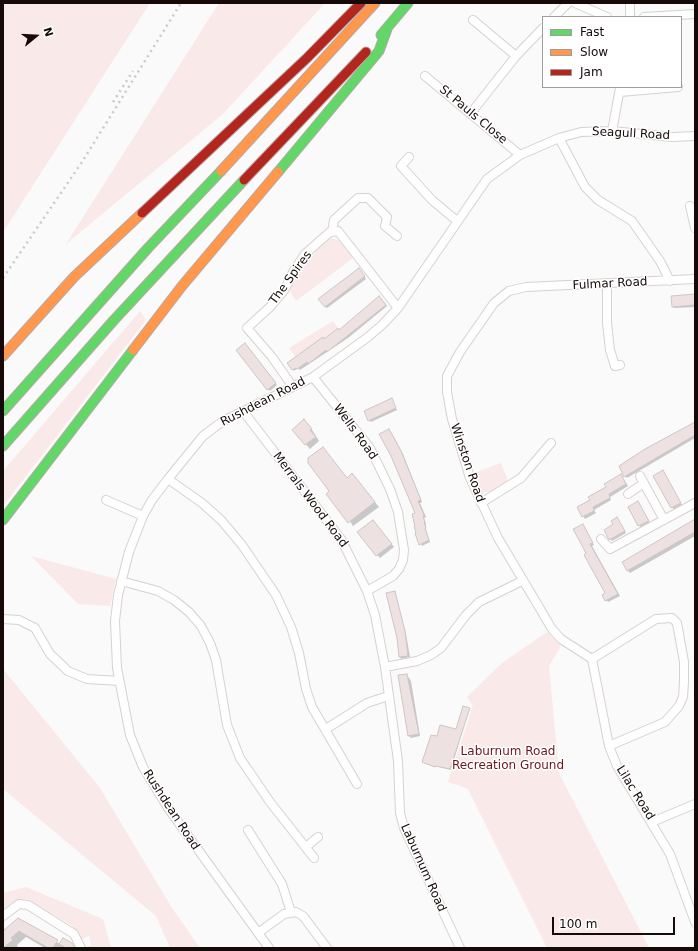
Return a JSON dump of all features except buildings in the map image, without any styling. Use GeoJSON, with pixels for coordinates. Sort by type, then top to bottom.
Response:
{"type":"FeatureCollection","features":[{"type":"Feature","properties":{"kind":"highway"},"geometry":{"type":"LineString","coordinates":[[3,356],[44,308],[74,277],[307,58],[361,3]]}},
{"type":"Feature","properties":{"kind":"highway"},"geometry":{"type":"LineString","coordinates":[[3,411],[148,248],[254,137],[375,3]]}},
{"type":"Feature","properties":{"kind":"highway"},"geometry":{"type":"LineString","coordinates":[[3,446],[165,263],[331,91],[408,3]]}},
{"type":"Feature","properties":{"kind":"highway"},"geometry":{"type":"LineString","coordinates":[[3,520],[182,286],[379,51],[386,29]]}},
{"type":"Feature","properties":{"kind":"street"},"geometry":{"type":"LineString","coordinates":[[555,16],[568,3]]}},
{"type":"Feature","properties":{"kind":"street"},"geometry":{"type":"LineString","coordinates":[[575,3],[605,16]]}},
{"type":"Feature","properties":{"kind":"street"},"geometry":{"type":"LineString","coordinates":[[630,3],[630,16]]}},
{"type":"Feature","properties":{"kind":"street"},"geometry":{"type":"LineString","coordinates":[[661,16],[695,14]]}},
{"type":"Feature","properties":{"kind":"street"},"geometry":{"type":"LineString","coordinates":[[473,20],[516,56]]}},
{"type":"Feature","properties":{"kind":"street"},"geometry":{"type":"LineString","coordinates":[[471,113],[516,56],[542,29]]}},
{"type":"Feature","properties":{"kind":"street","name":"St Pauls Close"},"geometry":{"type":"LineString","coordinates":[[425,76],[520,155]]}},
{"type":"Feature","properties":{"kind":"street"},"geometry":{"type":"LineString","coordinates":[[612,131],[620,90],[661,88]]}},
{"type":"Feature","properties":{"kind":"street","name":"Seagull Road"},"geometry":{"type":"LineString","coordinates":[[431,262],[457,221],[487,179],[520,155],[559,138],[581,132],[612,131],[673,137],[695,136]]}},
{"type":"Feature","properties":{"kind":"street"},"geometry":{"type":"LineString","coordinates":[[559,138],[585,187],[598,200],[632,221],[660,261],[670,281]]}},
{"type":"Feature","properties":{"kind":"street"},"geometry":{"type":"LineString","coordinates":[[409,157],[401,166],[432,200],[457,221]]}},
{"type":"Feature","properties":{"kind":"street"},"geometry":{"type":"LineString","coordinates":[[397,236],[385,226],[387,217],[368,198],[358,198],[334,220],[332,232],[338,231],[398,308]]}},
{"type":"Feature","properties":{"kind":"street"},"geometry":{"type":"LineString","coordinates":[[690,206],[695,228]]}},
{"type":"Feature","properties":{"kind":"street","name":"The Spires"},"geometry":{"type":"LineString","coordinates":[[293,386],[272,357],[247,328],[270,307],[284,289],[305,254],[332,232]]}},
{"type":"Feature","properties":{"kind":"street","name":"Rushdean Road"},"geometry":{"type":"LineString","coordinates":[[268,948],[168,808],[143,767],[130,735],[119,681],[115,647],[115,621],[121,581],[129,552],[143,516],[152,500],[203,436],[223,421],[313,377],[368,337],[398,308],[431,262]]}},
{"type":"Feature","properties":{"kind":"street","name":"Fulmar Road"},"geometry":{"type":"LineString","coordinates":[[526,287],[695,280]]}},
{"type":"Feature","properties":{"kind":"street"},"geometry":{"type":"LineString","coordinates":[[607,284],[607,318],[610,350],[615,366],[620,365]]}},
{"type":"Feature","properties":{"kind":"street","name":"Winston Road"},"geometry":{"type":"LineString","coordinates":[[526,287],[509,291],[494,303],[460,352],[447,376],[447,392],[452,420],[470,478],[498,538],[522,581],[552,629],[560,639],[592,659]]}},
{"type":"Feature","properties":{"kind":"street","name":"Wells Road"},"geometry":{"type":"LineString","coordinates":[[313,377],[370,448],[390,489],[398,512],[404,550],[403,560],[399,569],[393,576],[368,591]]}},
{"type":"Feature","properties":{"kind":"street","name":"Merrals Wood Road"},"geometry":{"type":"LineString","coordinates":[[243,411],[341,539],[368,591],[375,615],[385,666],[398,761]]}},
{"type":"Feature","properties":{"kind":"street"},"geometry":{"type":"LineString","coordinates":[[481,503],[521,478],[551,443]]}},
{"type":"Feature","properties":{"kind":"street"},"geometry":{"type":"LineString","coordinates":[[168,479],[202,503],[221,520],[242,545],[276,595],[291,627],[299,653],[306,689],[312,706],[357,784]]}},
{"type":"Feature","properties":{"kind":"street"},"geometry":{"type":"LineString","coordinates":[[628,494],[642,479],[664,520]]}},
{"type":"Feature","properties":{"kind":"street"},"geometry":{"type":"LineString","coordinates":[[106,500],[143,516]]}},
{"type":"Feature","properties":{"kind":"street"},"geometry":{"type":"LineString","coordinates":[[601,539],[610,549],[695,503]]}},
{"type":"Feature","properties":{"kind":"street"},"geometry":{"type":"LineString","coordinates":[[121,581],[158,591],[169,597],[189,612],[201,626],[210,643],[216,660],[227,724],[240,758],[270,802],[314,858]]}},
{"type":"Feature","properties":{"kind":"street"},"geometry":{"type":"LineString","coordinates":[[385,666],[417,661],[431,655],[441,648],[466,615],[480,602],[522,581]]}},
{"type":"Feature","properties":{"kind":"street"},"geometry":{"type":"LineString","coordinates":[[592,659],[656,619],[672,618],[677,623],[684,662],[683,697],[679,706],[665,722],[608,746]]}},
{"type":"Feature","properties":{"kind":"street"},"geometry":{"type":"LineString","coordinates":[[3,619],[19,620],[34,628],[50,654],[68,671],[88,679],[119,681]]}},
{"type":"Feature","properties":{"kind":"street","name":"Lilac Road"},"geometry":{"type":"LineString","coordinates":[[592,659],[608,746],[617,766],[670,854],[695,922]]}},
{"type":"Feature","properties":{"kind":"street"},"geometry":{"type":"LineString","coordinates":[[326,729],[367,704],[388,696]]}},
{"type":"Feature","properties":{"kind":"street","name":"Laburnum Road"},"geometry":{"type":"LineString","coordinates":[[398,761],[400,813],[404,828],[460,948]]}},
{"type":"Feature","properties":{"kind":"street"},"geometry":{"type":"LineString","coordinates":[[652,822],[695,804]]}},
{"type":"Feature","properties":{"kind":"street"},"geometry":{"type":"LineString","coordinates":[[248,830],[282,884],[290,912]]}},
{"type":"Feature","properties":{"kind":"street"},"geometry":{"type":"LineString","coordinates":[[306,847],[318,837]]}},
{"type":"Feature","properties":{"kind":"street"},"geometry":{"type":"LineString","coordinates":[[3,916],[18,904],[28,905],[74,934],[81,948]]}},
{"type":"Feature","properties":{"kind":"street"},"geometry":{"type":"LineString","coordinates":[[258,933],[290,912],[296,912],[303,916],[327,948]]}},
{"type":"Feature","properties":{"kind":"green space"},"geometry":{"type":"Polygon","coordinates":[[[3,3],[150,3],[3,232],[3,3]]]}},
{"type":"Feature","properties":{"kind":"green space"},"geometry":{"type":"Polygon","coordinates":[[[219,3],[325,3],[223,114],[66,244],[219,3]]]}},
{"type":"Feature","properties":{"kind":"green space"},"geometry":{"type":"Polygon","coordinates":[[[331,238],[339,240],[353,258],[296,301],[291,293],[292,281],[324,242],[331,238]]]}},
{"type":"Feature","properties":{"kind":"green space"},"geometry":{"type":"Polygon","coordinates":[[[140,311],[146,320],[3,506],[3,471],[140,311]]]}},
{"type":"Feature","properties":{"kind":"green space"},"geometry":{"type":"Polygon","coordinates":[[[333,321],[338,328],[301,355],[300,353],[295,356],[289,348],[333,321]]]}},
{"type":"Feature","properties":{"kind":"green space"},"geometry":{"type":"Polygon","coordinates":[[[501,463],[508,481],[490,492],[481,492],[474,473],[501,463]]]}},
{"type":"Feature","properties":{"kind":"green space"},"geometry":{"type":"Polygon","coordinates":[[[31,556],[116,579],[110,606],[78,604],[31,556]]]}},
{"type":"Feature","properties":{"kind":"green space","name":"Laburnum Road Recreation Ground"},"geometry":{"type":"Polygon","coordinates":[[[547,632],[561,646],[549,666],[559,773],[649,948],[547,948],[468,789],[448,782],[473,706],[467,697],[502,663],[547,632]]]}},
{"type":"Feature","properties":{"kind":"green space"},"geometry":{"type":"Polygon","coordinates":[[[3,669],[100,788],[172,908],[200,948],[170,948],[156,916],[3,789],[3,669]]]}},
{"type":"Feature","properties":{"kind":"green space"},"geometry":{"type":"Polygon","coordinates":[[[26,887],[103,919],[111,948],[85,948],[91,945],[89,936],[82,939],[71,925],[27,899],[17,900],[3,909],[3,893],[26,887]]]}},
{"type":"Feature","properties":{"kind":"railway"},"geometry":{"type":"LineString","coordinates":[[3,278],[82,162],[181,3]]}},
{"type":"Feature","properties":{"kind":"railway"},"geometry":{"type":"LineString","coordinates":[[113,102],[133,71]]}},
{"type":"Feature","properties":{"kind":"traffic: fast"},"geometry":{"type":"LineString","coordinates":[[381,35],[408,3]]}},
{"type":"Feature","properties":{"kind":"traffic: fast"},"geometry":{"type":"LineString","coordinates":[[278,172],[379,51],[387,29]]}},
{"type":"Feature","properties":{"kind":"traffic: fast"},"geometry":{"type":"LineString","coordinates":[[3,411],[148,248],[221,171]]}},
{"type":"Feature","properties":{"kind":"traffic: fast"},"geometry":{"type":"LineString","coordinates":[[3,446],[114,320],[244,180]]}},
{"type":"Feature","properties":{"kind":"traffic: fast"},"geometry":{"type":"LineString","coordinates":[[3,520],[133,350]]}},
{"type":"Feature","properties":{"kind":"traffic: slow"},"geometry":{"type":"LineString","coordinates":[[221,171],[375,3]]}},
{"type":"Feature","properties":{"kind":"traffic: slow"},"geometry":{"type":"LineString","coordinates":[[133,350],[182,286],[278,172]]}},
{"type":"Feature","properties":{"kind":"traffic: slow"},"geometry":{"type":"LineString","coordinates":[[3,356],[74,277],[142,213]]}},
{"type":"Feature","properties":{"kind":"traffic: jam"},"geometry":{"type":"LineString","coordinates":[[142,213],[307,58],[361,3]]}},
{"type":"Feature","properties":{"kind":"traffic: jam"},"geometry":{"type":"LineString","coordinates":[[244,180],[366,52]]}}]}
